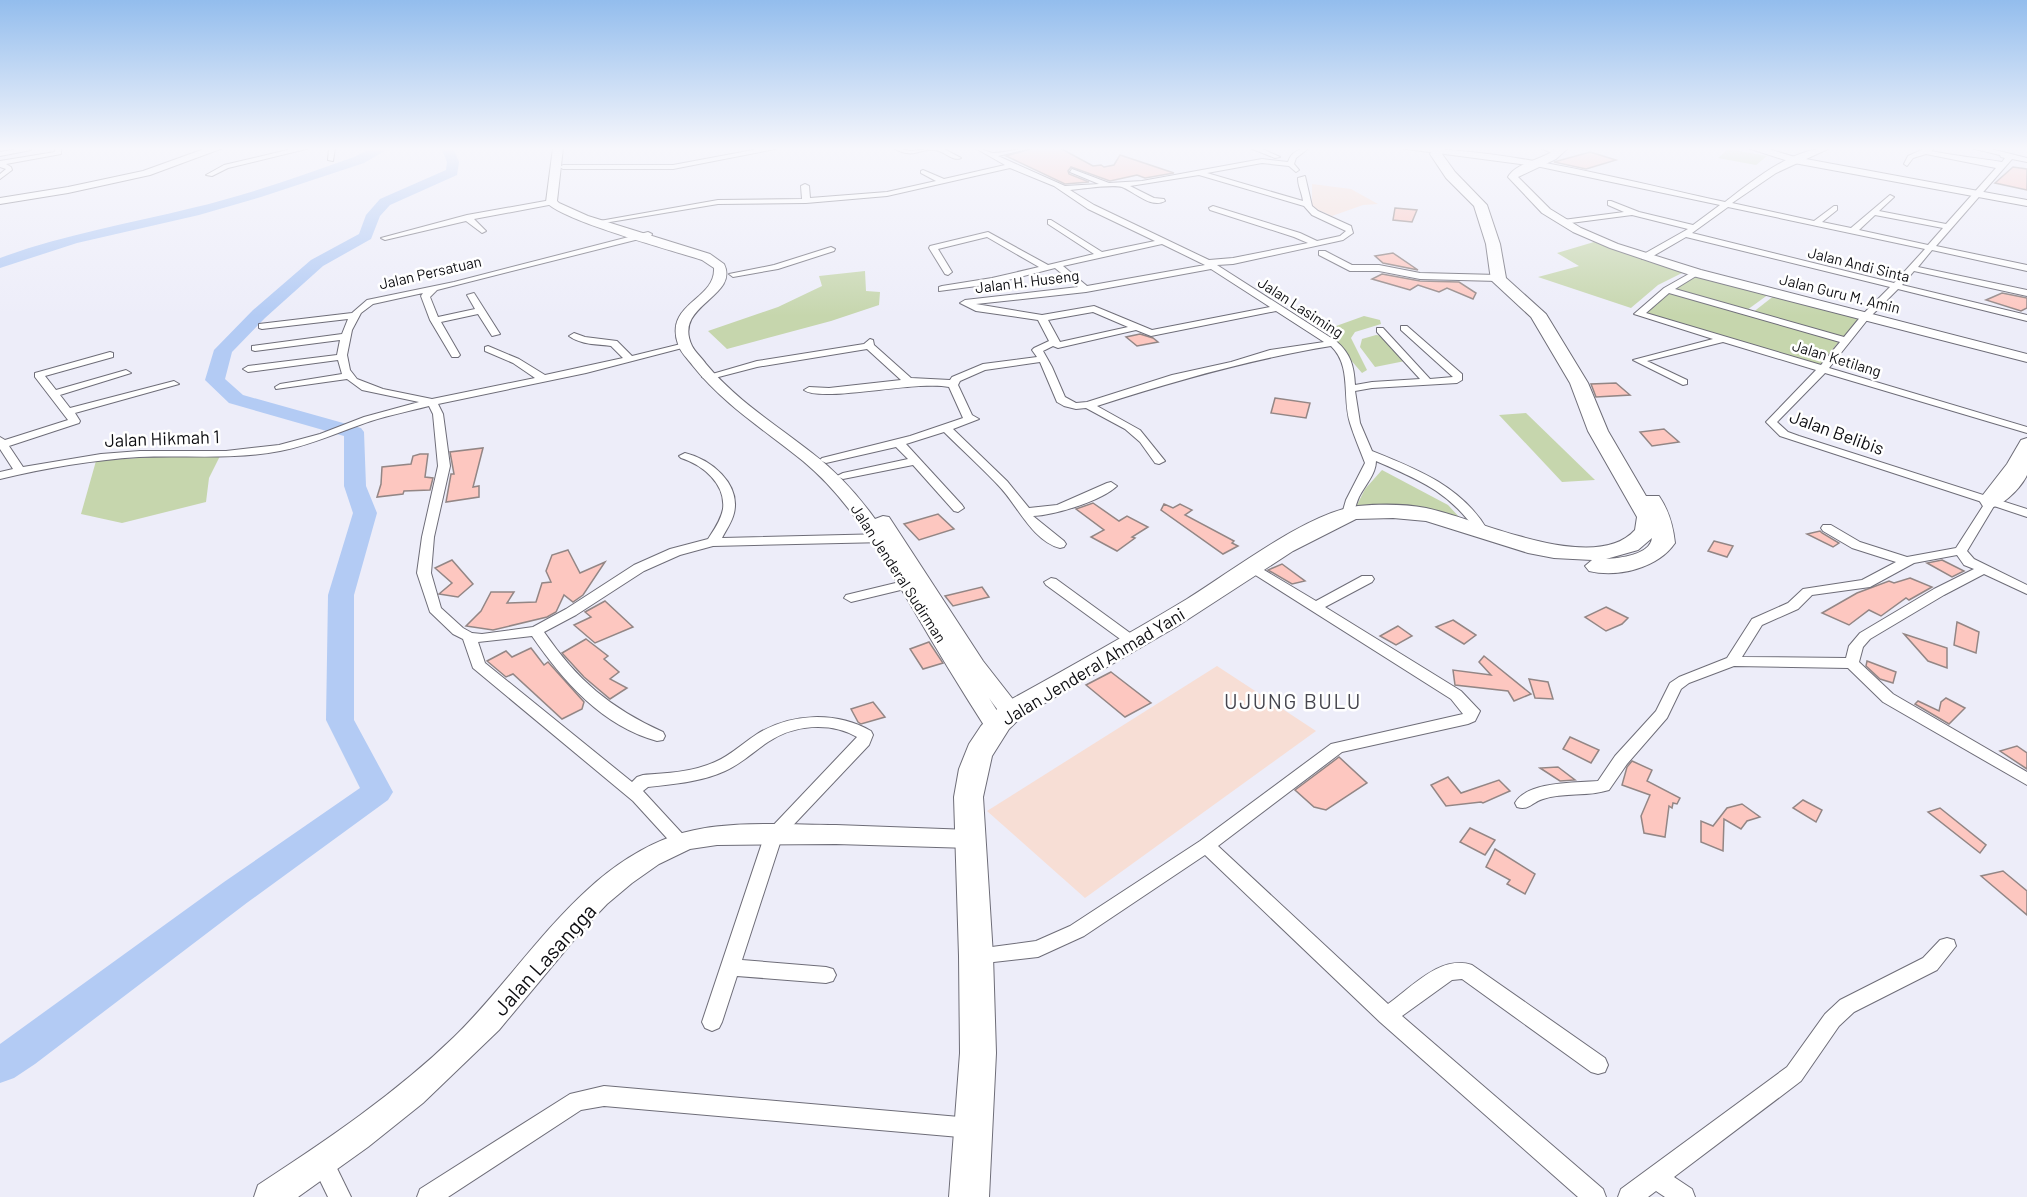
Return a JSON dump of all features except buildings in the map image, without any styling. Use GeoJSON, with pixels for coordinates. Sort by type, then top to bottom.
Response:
{"type":"FeatureCollection","features":[{"type":"Feature","properties":{"kind":"highway"},"geometry":{"type":"LineString","coordinates":[[1479,204],[1492,244],[1498,278]]}},
{"type":"Feature","properties":{"kind":"highway","name":"Jalan Jenderal Ahmad Yani"},"geometry":{"type":"LineString","coordinates":[[969,1197],[978,1019],[969,789],[980,749],[1003,718],[1308,535],[1348,514],[1396,512],[1425,515],[1484,531],[1531,552],[1589,565],[1610,567],[1630,563],[1659,549],[1665,537],[1658,513],[1645,492],[1614,459],[1598,431],[1580,382],[1560,354],[1538,314],[1501,284],[1498,278]]}},
{"type":"Feature","properties":{"kind":"main road"},"geometry":{"type":"LineString","coordinates":[[554,204],[561,209],[705,257],[720,267],[721,277],[716,286],[688,310],[685,316],[682,336],[685,346]]}},
{"type":"Feature","properties":{"kind":"main road"},"geometry":{"type":"LineString","coordinates":[[566,204],[601,221]]}},
{"type":"Feature","properties":{"kind":"main road","name":"Jalan Guru M. Amin"},"geometry":{"type":"LineString","coordinates":[[1538,204],[1563,222],[1603,242],[1697,273],[2027,358]]}},
{"type":"Feature","properties":{"kind":"main road"},"geometry":{"type":"LineString","coordinates":[[644,236],[721,258],[729,263],[733,274]]}},
{"type":"Feature","properties":{"kind":"main road","name":"Jalan Jenderal Sudirman"},"geometry":{"type":"LineString","coordinates":[[733,274],[731,282],[706,303],[693,320],[697,340],[713,375],[734,403],[855,495]]}},
{"type":"Feature","properties":{"kind":"main road","name":"Jalan Jenderal Sudirman"},"geometry":{"type":"LineString","coordinates":[[685,346],[713,375],[739,397],[826,460],[843,476],[981,674],[1003,718]]}},
{"type":"Feature","properties":{"kind":"main road"},"geometry":{"type":"LineString","coordinates":[[1991,502],[2023,467],[2027,443]]}},
{"type":"Feature","properties":{"kind":"main road","name":"Jalan Jenderal Sudirman"},"geometry":{"type":"LineString","coordinates":[[887,538],[908,584],[1003,718]]}},
{"type":"Feature","properties":{"kind":"main road","name":"Jalan Lasangga"},"geometry":{"type":"LineString","coordinates":[[270,1197],[322,1162],[446,1063],[489,1021],[557,938],[601,895],[640,863],[681,842],[709,837],[815,833],[970,839]]}},
{"type":"Feature","properties":{"kind":"street"},"geometry":{"type":"LineString","coordinates":[[385,238],[467,217],[541,204]]}},
{"type":"Feature","properties":{"kind":"street"},"geometry":{"type":"LineString","coordinates":[[601,221],[707,204]]}},
{"type":"Feature","properties":{"kind":"street","name":"Jalan Lasiming"},"geometry":{"type":"LineString","coordinates":[[1087,204],[1213,266],[1276,308],[1314,329],[1342,351],[1349,365],[1355,423],[1370,458]]}},
{"type":"Feature","properties":{"kind":"street","name":"Jalan Lasiming"},"geometry":{"type":"LineString","coordinates":[[1213,266],[1343,238],[1350,229],[1315,213],[1307,204]]}},
{"type":"Feature","properties":{"kind":"street"},"geometry":{"type":"LineString","coordinates":[[1613,204],[1633,213],[1694,228]]}},
{"type":"Feature","properties":{"kind":"street"},"geometry":{"type":"LineString","coordinates":[[1645,256],[1685,234],[1725,204],[2027,268]]}},
{"type":"Feature","properties":{"kind":"street"},"geometry":{"type":"LineString","coordinates":[[1853,231],[1882,204]]}},
{"type":"Feature","properties":{"kind":"street","name":"Jalan Belibis"},"geometry":{"type":"LineString","coordinates":[[1969,204],[1896,286],[1865,316],[1823,369],[1771,420],[1776,428],[1795,438],[1991,502]]}},
{"type":"Feature","properties":{"kind":"street"},"geometry":{"type":"LineString","coordinates":[[1213,208],[1297,235],[1316,244]]}},
{"type":"Feature","properties":{"kind":"street"},"geometry":{"type":"LineString","coordinates":[[1816,223],[1834,208]]}},
{"type":"Feature","properties":{"kind":"street"},"geometry":{"type":"LineString","coordinates":[[1874,212],[1948,227]]}},
{"type":"Feature","properties":{"kind":"street"},"geometry":{"type":"LineString","coordinates":[[1563,222],[1633,213]]}},
{"type":"Feature","properties":{"kind":"street"},"geometry":{"type":"LineString","coordinates":[[467,217],[482,231]]}},
{"type":"Feature","properties":{"kind":"street"},"geometry":{"type":"LineString","coordinates":[[1051,222],[1100,254]]}},
{"type":"Feature","properties":{"kind":"street"},"geometry":{"type":"LineString","coordinates":[[948,272],[933,248],[988,234],[1046,267]]}},
{"type":"Feature","properties":{"kind":"street","name":"Jalan Andi Sinta"},"geometry":{"type":"LineString","coordinates":[[1685,234],[2027,318]]}},
{"type":"Feature","properties":{"kind":"street","name":"Jalan Persatuan"},"geometry":{"type":"LineString","coordinates":[[355,315],[366,304],[644,236]]}},
{"type":"Feature","properties":{"kind":"street"},"geometry":{"type":"LineString","coordinates":[[965,303],[942,289],[992,281],[1100,254],[1165,241]]}},
{"type":"Feature","properties":{"kind":"street"},"geometry":{"type":"LineString","coordinates":[[733,274],[775,267],[831,249]]}},
{"type":"Feature","properties":{"kind":"street"},"geometry":{"type":"LineString","coordinates":[[1323,253],[1350,268],[1379,268],[1420,276],[1498,278]]}},
{"type":"Feature","properties":{"kind":"street"},"geometry":{"type":"LineString","coordinates":[[1056,265],[1086,289]]}},
{"type":"Feature","properties":{"kind":"street","name":"Jalan H. Huseng"},"geometry":{"type":"LineString","coordinates":[[965,303],[1086,289],[1213,266]]}},
{"type":"Feature","properties":{"kind":"street"},"geometry":{"type":"LineString","coordinates":[[1912,268],[2027,292]]}},
{"type":"Feature","properties":{"kind":"street"},"geometry":{"type":"LineString","coordinates":[[1667,290],[1697,273]]}},
{"type":"Feature","properties":{"kind":"street"},"geometry":{"type":"LineString","coordinates":[[434,289],[425,296],[435,320],[455,355]]}},
{"type":"Feature","properties":{"kind":"street"},"geometry":{"type":"LineString","coordinates":[[1667,290],[1845,340]]}},
{"type":"Feature","properties":{"kind":"street","name":"Jalan Ketilang"},"geometry":{"type":"LineString","coordinates":[[1667,290],[1639,314],[2027,430]]}},
{"type":"Feature","properties":{"kind":"street"},"geometry":{"type":"LineString","coordinates":[[471,295],[495,334]]}},
{"type":"Feature","properties":{"kind":"street","name":"Jalan H. Huseng"},"geometry":{"type":"LineString","coordinates":[[965,303],[976,308],[1042,318],[1092,309],[1138,327]]}},
{"type":"Feature","properties":{"kind":"street"},"geometry":{"type":"LineString","coordinates":[[1276,308],[1151,333],[1138,327],[1064,345],[1054,342],[1037,350],[1050,370],[1056,395],[1072,405],[1088,405],[1176,376],[1233,365],[1270,353],[1333,343]]}},
{"type":"Feature","properties":{"kind":"street"},"geometry":{"type":"LineString","coordinates":[[435,320],[480,311]]}},
{"type":"Feature","properties":{"kind":"street"},"geometry":{"type":"LineString","coordinates":[[262,326],[355,315],[346,336],[342,357],[346,376],[353,382],[377,391],[402,394],[432,402],[685,346]]}},
{"type":"Feature","properties":{"kind":"street"},"geometry":{"type":"LineString","coordinates":[[1042,318],[1054,342]]}},
{"type":"Feature","properties":{"kind":"street"},"geometry":{"type":"LineString","coordinates":[[1352,389],[1372,385],[1458,378],[1450,368],[1404,328]]}},
{"type":"Feature","properties":{"kind":"street"},"geometry":{"type":"LineString","coordinates":[[1380,330],[1426,380]]}},
{"type":"Feature","properties":{"kind":"street"},"geometry":{"type":"LineString","coordinates":[[255,348],[346,336]]}},
{"type":"Feature","properties":{"kind":"street"},"geometry":{"type":"LineString","coordinates":[[574,336],[583,340],[614,343],[629,359]]}},
{"type":"Feature","properties":{"kind":"street"},"geometry":{"type":"LineString","coordinates":[[1683,382],[1638,360],[1723,339]]}},
{"type":"Feature","properties":{"kind":"street"},"geometry":{"type":"LineString","coordinates":[[713,375],[757,364],[867,346],[870,342],[868,346],[912,382]]}},
{"type":"Feature","properties":{"kind":"street"},"geometry":{"type":"LineString","coordinates":[[488,349],[516,361],[544,379]]}},
{"type":"Feature","properties":{"kind":"street"},"geometry":{"type":"LineString","coordinates":[[20,471],[1,442],[75,421],[39,375],[110,355]]}},
{"type":"Feature","properties":{"kind":"street"},"geometry":{"type":"LineString","coordinates":[[248,369],[342,357]]}},
{"type":"Feature","properties":{"kind":"street"},"geometry":{"type":"LineString","coordinates":[[953,385],[956,379],[983,367],[1043,359]]}},
{"type":"Feature","properties":{"kind":"street"},"geometry":{"type":"LineString","coordinates":[[54,394],[126,373]]}},
{"type":"Feature","properties":{"kind":"street"},"geometry":{"type":"LineString","coordinates":[[280,387],[346,376]]}},
{"type":"Feature","properties":{"kind":"street"},"geometry":{"type":"LineString","coordinates":[[809,390],[829,391],[912,382],[948,383],[953,385],[968,417],[974,419],[961,421],[947,429],[898,443],[826,460]]}},
{"type":"Feature","properties":{"kind":"street"},"geometry":{"type":"LineString","coordinates":[[68,412],[174,384]]}},
{"type":"Feature","properties":{"kind":"street"},"geometry":{"type":"LineString","coordinates":[[432,402],[438,414],[444,466],[428,537],[424,573],[431,601],[448,624],[469,636],[482,638],[536,631],[571,612],[639,568],[675,552],[713,542],[887,538]]}},
{"type":"Feature","properties":{"kind":"street","name":"Jalan Hikmah 1"},"geometry":{"type":"LineString","coordinates":[[0,476],[101,457],[260,451],[298,444],[368,419],[432,402]]}},
{"type":"Feature","properties":{"kind":"street"},"geometry":{"type":"LineString","coordinates":[[1088,405],[1130,427],[1147,442],[1159,461]]}},
{"type":"Feature","properties":{"kind":"street"},"geometry":{"type":"LineString","coordinates":[[947,429],[1003,483],[1031,522],[1060,544]]}},
{"type":"Feature","properties":{"kind":"street"},"geometry":{"type":"LineString","coordinates":[[898,443],[958,508]]}},
{"type":"Feature","properties":{"kind":"street"},"geometry":{"type":"LineString","coordinates":[[686,456],[697,459],[707,466],[719,479],[726,492],[729,511],[713,542]]}},
{"type":"Feature","properties":{"kind":"street"},"geometry":{"type":"LineString","coordinates":[[1348,514],[1350,499],[1367,475],[1370,458],[1443,497],[1484,531]]}},
{"type":"Feature","properties":{"kind":"street"},"geometry":{"type":"LineString","coordinates":[[843,476],[916,461]]}},
{"type":"Feature","properties":{"kind":"street"},"geometry":{"type":"LineString","coordinates":[[1025,512],[1048,512],[1061,509],[1111,486]]}},
{"type":"Feature","properties":{"kind":"street"},"geometry":{"type":"LineString","coordinates":[[1732,661],[1757,622],[1785,611],[1808,592],[1864,584],[1906,561],[1960,551],[1991,502],[2027,513]]}},
{"type":"Feature","properties":{"kind":"street"},"geometry":{"type":"LineString","coordinates":[[1827,528],[1856,545],[1906,561]]}},
{"type":"Feature","properties":{"kind":"street"},"geometry":{"type":"LineString","coordinates":[[1960,551],[1969,562],[2027,590]]}},
{"type":"Feature","properties":{"kind":"street"},"geometry":{"type":"LineString","coordinates":[[976,956],[1038,949],[1067,936],[1103,915],[1206,846],[1337,748],[1463,720],[1472,713],[1468,705],[1456,694],[1254,568]]}},
{"type":"Feature","properties":{"kind":"street"},"geometry":{"type":"LineString","coordinates":[[1852,663],[1856,646],[1865,636],[1983,570]]}},
{"type":"Feature","properties":{"kind":"street"},"geometry":{"type":"LineString","coordinates":[[1316,606],[1367,579]]}},
{"type":"Feature","properties":{"kind":"street"},"geometry":{"type":"LineString","coordinates":[[1051,582],[1132,641]]}},
{"type":"Feature","properties":{"kind":"street"},"geometry":{"type":"LineString","coordinates":[[851,598],[908,584]]}},
{"type":"Feature","properties":{"kind":"street"},"geometry":{"type":"LineString","coordinates":[[536,631],[564,672],[608,711],[657,736]]}},
{"type":"Feature","properties":{"kind":"street"},"geometry":{"type":"LineString","coordinates":[[469,636],[478,665],[633,792],[681,842]]}},
{"type":"Feature","properties":{"kind":"street"},"geometry":{"type":"LineString","coordinates":[[1523,802],[1538,794],[1603,786],[1621,760],[1662,714],[1675,686],[1683,680],[1732,661],[1852,663],[1888,698],[2027,779]]}},
{"type":"Feature","properties":{"kind":"street"},"geometry":{"type":"LineString","coordinates":[[633,792],[643,781],[666,779],[718,768],[766,735],[794,726],[833,722],[865,734],[863,741],[774,834],[712,1022]]}},
{"type":"Feature","properties":{"kind":"street"},"geometry":{"type":"LineString","coordinates":[[1206,846],[1387,1016],[1595,1197]]}},
{"type":"Feature","properties":{"kind":"street"},"geometry":{"type":"LineString","coordinates":[[1629,1197],[1794,1074],[1832,1020],[1847,1006],[1930,964],[1947,946]]}},
{"type":"Feature","properties":{"kind":"street"},"geometry":{"type":"LineString","coordinates":[[729,967],[826,975]]}},
{"type":"Feature","properties":{"kind":"street"},"geometry":{"type":"LineString","coordinates":[[1387,1016],[1448,972],[1465,971],[1598,1065]]}},
{"type":"Feature","properties":{"kind":"street"},"geometry":{"type":"LineString","coordinates":[[428,1197],[577,1101],[604,1096],[973,1128]]}},
{"type":"Feature","properties":{"kind":"street"},"geometry":{"type":"LineString","coordinates":[[322,1162],[340,1197]]}},
{"type":"Feature","properties":{"kind":"street"},"geometry":{"type":"LineString","coordinates":[[1656,1177],[1684,1197]]}},
{"type":"Feature","properties":{"kind":"shaded area"},"geometry":{"type":"Polygon","coordinates":[[[1378,204],[1363,205],[1332,216],[1312,205],[1378,204]]]}},
{"type":"Feature","properties":{"kind":"shaded area"},"geometry":{"type":"Polygon","coordinates":[[[1217,666],[1316,731],[1085,898],[987,811],[1217,666]]]}},
{"type":"Feature","properties":{"kind":"green space"},"geometry":{"type":"Polygon","coordinates":[[[1594,242],[1684,272],[1658,285],[1631,308],[1538,277],[1579,266],[1557,253],[1594,242]]]}},
{"type":"Feature","properties":{"kind":"green space"},"geometry":{"type":"Polygon","coordinates":[[[865,271],[866,291],[880,292],[879,305],[831,321],[727,349],[708,331],[778,307],[822,286],[819,276],[865,271]]]}},
{"type":"Feature","properties":{"kind":"green space"},"geometry":{"type":"Polygon","coordinates":[[[1696,275],[1769,294],[1747,310],[1671,288],[1696,275]]]}},
{"type":"Feature","properties":{"kind":"green space"},"geometry":{"type":"Polygon","coordinates":[[[1669,291],[1840,340],[1820,366],[1641,315],[1669,291]]]}},
{"type":"Feature","properties":{"kind":"green space"},"geometry":{"type":"Polygon","coordinates":[[[1775,295],[1863,319],[1844,339],[1752,313],[1775,295]]]}},
{"type":"Feature","properties":{"kind":"green space"},"geometry":{"type":"Polygon","coordinates":[[[1364,316],[1380,320],[1381,324],[1355,332],[1351,338],[1367,370],[1362,373],[1325,330],[1364,316]]]}},
{"type":"Feature","properties":{"kind":"green space"},"geometry":{"type":"Polygon","coordinates":[[[1376,335],[1383,336],[1405,361],[1375,367],[1360,347],[1362,339],[1376,335]]]}},
{"type":"Feature","properties":{"kind":"green space"},"geometry":{"type":"Polygon","coordinates":[[[1526,413],[1595,480],[1562,482],[1499,415],[1526,413]]]}},
{"type":"Feature","properties":{"kind":"green space"},"geometry":{"type":"Polygon","coordinates":[[[165,456],[220,456],[209,478],[206,502],[122,523],[81,514],[96,461],[165,456]]]}},
{"type":"Feature","properties":{"kind":"green space"},"geometry":{"type":"Polygon","coordinates":[[[1382,470],[1448,505],[1461,519],[1355,509],[1365,489],[1382,470]]]}},
{"type":"Feature","properties":{"kind":"waterway"},"geometry":{"type":"LineString","coordinates":[[0,263],[71,240],[225,204]]}},
{"type":"Feature","properties":{"kind":"waterway"},"geometry":{"type":"LineString","coordinates":[[0,1065],[377,792],[340,720],[341,595],[365,513],[355,486],[354,432],[236,399],[215,380],[223,350],[259,314],[317,263],[366,236],[373,215],[383,204]]}},
{"type":"Feature","properties":{"kind":"district","name":"UJUNG BULU"},"geometry":{"type":"Point","coordinates":[1293,700]}}]}
